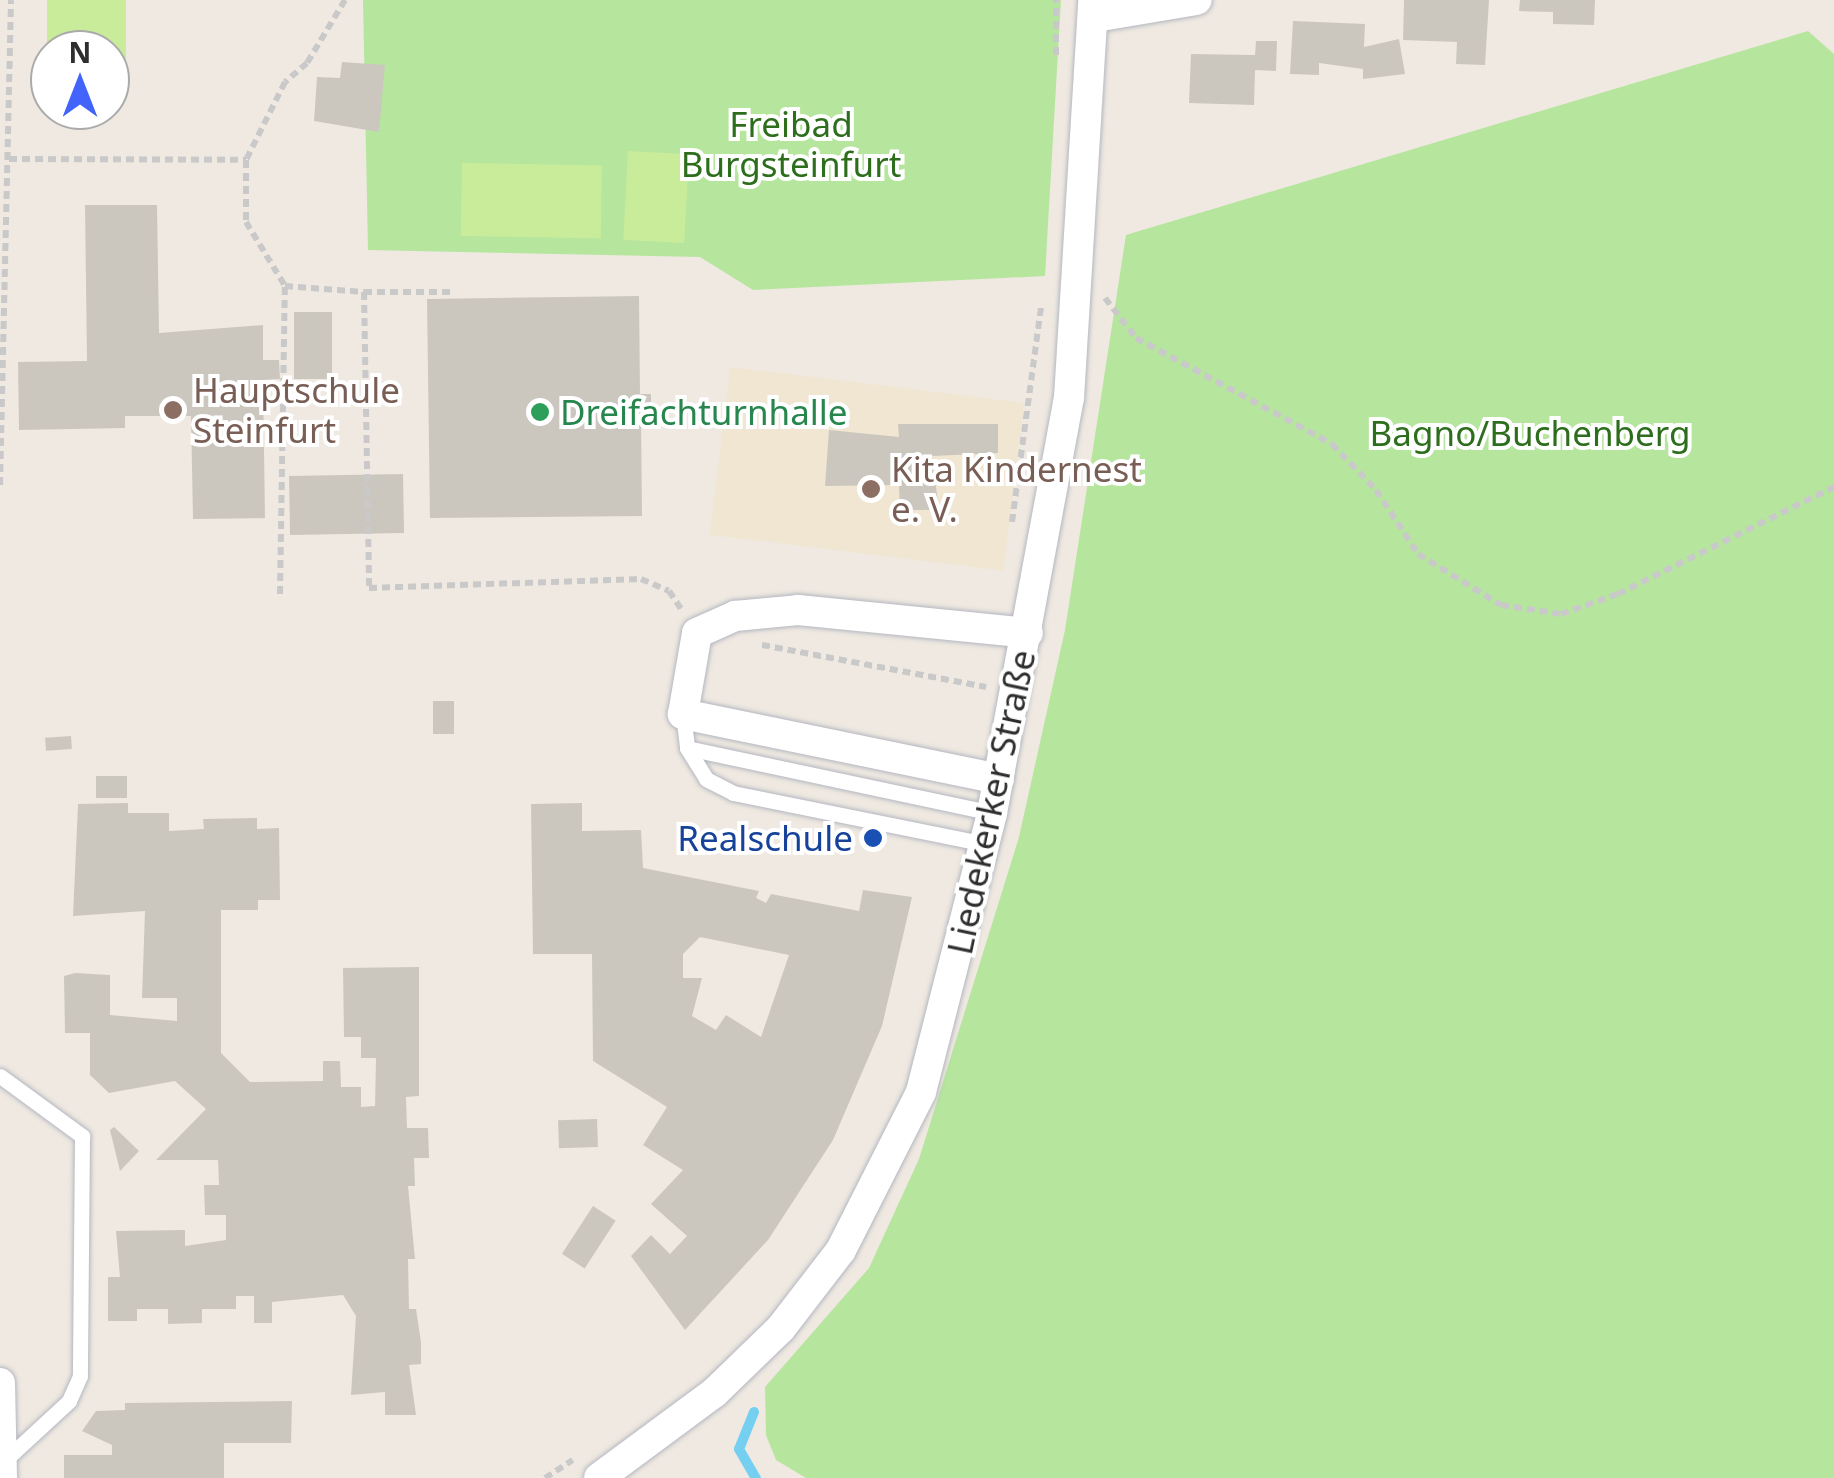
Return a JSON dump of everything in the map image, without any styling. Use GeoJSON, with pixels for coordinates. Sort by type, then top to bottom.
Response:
{"type":"FeatureCollection","features":[{"type":"Feature","properties":{"kind":"street"},"geometry":{"type":"LineString","coordinates":[[1094,9],[1197,0]]}},
{"type":"Feature","properties":{"kind":"street","name":"Liedekerker Straße"},"geometry":{"type":"LineString","coordinates":[[599,1478],[714,1394],[780,1328],[841,1250],[922,1092],[999,780],[1069,398],[1082,268],[1094,9]]}},
{"type":"Feature","properties":{"kind":"street"},"geometry":{"type":"LineString","coordinates":[[999,780],[684,714],[697,633],[735,616],[798,610],[1028,633]]}},
{"type":"Feature","properties":{"kind":"street"},"geometry":{"type":"LineString","coordinates":[[0,1383],[2,1470]]}},
{"type":"Feature","properties":{"kind":"lane"},"geometry":{"type":"LineString","coordinates":[[684,714],[688,748],[706,780],[733,793],[985,844]]}},
{"type":"Feature","properties":{"kind":"lane"},"geometry":{"type":"LineString","coordinates":[[688,748],[992,813]]}},
{"type":"Feature","properties":{"kind":"lane"},"geometry":{"type":"LineString","coordinates":[[0,1076],[82,1136],[80,1376],[68,1401],[2,1470]]}},
{"type":"Feature","properties":{"kind":"path"},"geometry":{"type":"LineString","coordinates":[[0,485],[11,0]]}},
{"type":"Feature","properties":{"kind":"path"},"geometry":{"type":"LineString","coordinates":[[280,594],[285,286],[246,222],[246,160],[285,82],[308,63],[345,0]]}},
{"type":"Feature","properties":{"kind":"path"},"geometry":{"type":"LineString","coordinates":[[9,160],[246,160]]}},
{"type":"Feature","properties":{"kind":"path"},"geometry":{"type":"LineString","coordinates":[[1082,268],[1136,338],[1332,444],[1376,490],[1418,554],[1502,605],[1561,614],[1618,594],[1834,487]]}},
{"type":"Feature","properties":{"kind":"path"},"geometry":{"type":"LineString","coordinates":[[285,286],[364,292],[452,292]]}},
{"type":"Feature","properties":{"kind":"path"},"geometry":{"type":"LineString","coordinates":[[364,292],[369,588],[642,579],[669,590],[697,633]]}},
{"type":"Feature","properties":{"kind":"path"},"geometry":{"type":"LineString","coordinates":[[754,644],[1016,694]]}},
{"type":"Feature","properties":{"kind":"shaded area","name":"Kita Kindernest e. V."},"geometry":{"type":"Polygon","coordinates":[[[730,367],[1024,403],[1003,571],[710,535],[730,367]]]}},
{"type":"Feature","properties":{"kind":"green space"},"geometry":{"type":"Polygon","coordinates":[[[47,0],[126,0],[126,30],[47,30],[47,0]]]}},
{"type":"Feature","properties":{"kind":"green space","name":"Freibad Burgsteinfurt"},"geometry":{"type":"Polygon","coordinates":[[[363,0],[1061,0],[1045,276],[753,290],[700,257],[368,250],[363,0]]]}},
{"type":"Feature","properties":{"kind":"green space","name":"Bagno/Buchenberg"},"geometry":{"type":"Polygon","coordinates":[[[1808,31],[1834,54],[1834,1478],[806,1478],[776,1460],[766,1435],[765,1387],[869,1268],[919,1159],[1019,837],[1065,630],[1126,235],[1808,31]]]}},
{"type":"Feature","properties":{"kind":"green space"},"geometry":{"type":"Polygon","coordinates":[[[628,151],[689,154],[684,243],[623,240],[628,151]]]}},
{"type":"Feature","properties":{"kind":"green space"},"geometry":{"type":"Polygon","coordinates":[[[462,163],[602,165],[601,238],[461,236],[462,163]]]}},
{"type":"Feature","properties":{"kind":"building"},"geometry":{"type":"Polygon","coordinates":[[[1404,0],[1489,0],[1485,65],[1456,64],[1457,42],[1403,40],[1404,0]]]}},
{"type":"Feature","properties":{"kind":"building"},"geometry":{"type":"Polygon","coordinates":[[[1520,0],[1595,0],[1594,25],[1553,24],[1553,12],[1519,11],[1520,0]]]}},
{"type":"Feature","properties":{"kind":"building"},"geometry":{"type":"Polygon","coordinates":[[[1293,21],[1365,24],[1364,47],[1399,39],[1405,74],[1363,79],[1363,69],[1319,63],[1319,75],[1290,74],[1293,21]]]}},
{"type":"Feature","properties":{"kind":"building"},"geometry":{"type":"Polygon","coordinates":[[[1256,41],[1277,41],[1276,71],[1255,70],[1254,105],[1189,103],[1191,54],[1255,55],[1256,41]]]}},
{"type":"Feature","properties":{"kind":"building"},"geometry":{"type":"Polygon","coordinates":[[[342,62],[385,65],[379,132],[314,121],[317,77],[340,78],[342,62]]]}},
{"type":"Feature","properties":{"kind":"building"},"geometry":{"type":"Polygon","coordinates":[[[85,205],[157,205],[159,333],[263,325],[263,360],[279,360],[280,379],[263,380],[265,518],[193,519],[191,416],[125,416],[125,428],[19,430],[18,362],[87,361],[85,205]]]}},
{"type":"Feature","properties":{"kind":"building","name":"Dreifachturnhalle"},"geometry":{"type":"Polygon","coordinates":[[[639,296],[640,394],[651,394],[651,417],[641,417],[642,516],[430,518],[427,299],[639,296]]]}},
{"type":"Feature","properties":{"kind":"building"},"geometry":{"type":"Polygon","coordinates":[[[294,312],[332,312],[332,379],[294,379],[294,312]]]}},
{"type":"Feature","properties":{"kind":"building"},"geometry":{"type":"Polygon","coordinates":[[[898,424],[998,424],[998,453],[932,456],[939,510],[900,510],[899,485],[825,486],[829,430],[899,437],[898,424]]]}},
{"type":"Feature","properties":{"kind":"building"},"geometry":{"type":"Polygon","coordinates":[[[403,474],[404,533],[290,535],[289,476],[403,474]]]}},
{"type":"Feature","properties":{"kind":"building"},"geometry":{"type":"Polygon","coordinates":[[[433,701],[454,701],[454,734],[433,734],[433,701]]]}},
{"type":"Feature","properties":{"kind":"building"},"geometry":{"type":"Polygon","coordinates":[[[71,736],[72,749],[46,751],[45,738],[71,736]]]}},
{"type":"Feature","properties":{"kind":"building"},"geometry":{"type":"Polygon","coordinates":[[[96,776],[127,776],[127,798],[96,798],[96,776]]]}},
{"type":"Feature","properties":{"kind":"building"},"geometry":{"type":"Polygon","coordinates":[[[128,803],[128,813],[169,813],[169,831],[204,829],[203,819],[257,818],[257,829],[279,828],[280,900],[258,900],[258,910],[221,910],[221,1053],[250,1082],[323,1081],[323,1061],[340,1061],[341,1087],[361,1087],[361,1107],[375,1106],[376,1058],[361,1058],[361,1037],[344,1037],[343,968],[419,967],[419,1096],[406,1097],[407,1128],[428,1128],[429,1158],[414,1158],[415,1186],[408,1186],[415,1259],[408,1259],[409,1309],[416,1309],[421,1342],[421,1364],[409,1365],[416,1415],[385,1415],[385,1392],[351,1395],[356,1316],[343,1295],[272,1302],[272,1323],[254,1323],[254,1296],[236,1296],[236,1309],[202,1309],[202,1323],[168,1324],[168,1309],[137,1309],[137,1321],[108,1321],[108,1277],[120,1277],[116,1231],[185,1230],[185,1246],[226,1240],[226,1215],[205,1215],[204,1185],[219,1185],[218,1160],[156,1160],[206,1109],[175,1081],[109,1093],[90,1075],[90,1033],[65,1033],[64,976],[75,973],[110,975],[110,1015],[177,1021],[177,998],[142,998],[145,911],[73,916],[78,804],[128,803]]]}},
{"type":"Feature","properties":{"kind":"building"},"geometry":{"type":"Polygon","coordinates":[[[582,803],[582,831],[641,830],[643,868],[759,891],[756,898],[766,903],[771,894],[859,911],[863,890],[912,897],[882,1026],[833,1140],[768,1240],[685,1330],[631,1256],[651,1235],[670,1254],[687,1236],[651,1204],[683,1170],[643,1145],[667,1107],[593,1061],[592,954],[533,954],[531,804],[582,803]],[[700,937],[683,954],[683,978],[702,978],[692,1016],[716,1030],[726,1015],[761,1037],[789,955],[700,937]]]}},
{"type":"Feature","properties":{"kind":"building"},"geometry":{"type":"Polygon","coordinates":[[[597,1119],[598,1147],[559,1148],[558,1120],[597,1119]]]}},
{"type":"Feature","properties":{"kind":"building"},"geometry":{"type":"Polygon","coordinates":[[[114,1127],[139,1151],[120,1171],[110,1130],[114,1127]]]}},
{"type":"Feature","properties":{"kind":"building"},"geometry":{"type":"Polygon","coordinates":[[[593,1206],[616,1221],[585,1269],[562,1254],[593,1206]]]}},
{"type":"Feature","properties":{"kind":"building"},"geometry":{"type":"Polygon","coordinates":[[[292,1401],[291,1443],[224,1443],[224,1478],[64,1478],[64,1455],[112,1455],[112,1445],[82,1431],[96,1411],[125,1410],[125,1403],[292,1401]]]}},
{"type":"Feature","properties":{"kind":"waterway"},"geometry":{"type":"LineString","coordinates":[[754,1412],[739,1449],[756,1478]]}},
{"type":"Feature","properties":{"kind":"place","name":"Hauptschule Steinfurt"},"geometry":{"type":"Point","coordinates":[173,410]}},
{"type":"Feature","properties":{"kind":"place","name":"Dreifachturnhalle"},"geometry":{"type":"Point","coordinates":[540,412]}},
{"type":"Feature","properties":{"kind":"place","name":"Kita Kindernest e. V."},"geometry":{"type":"Point","coordinates":[871,489]}},
{"type":"Feature","properties":{"kind":"place","name":"Realschule"},"geometry":{"type":"Point","coordinates":[873,838]}}]}
